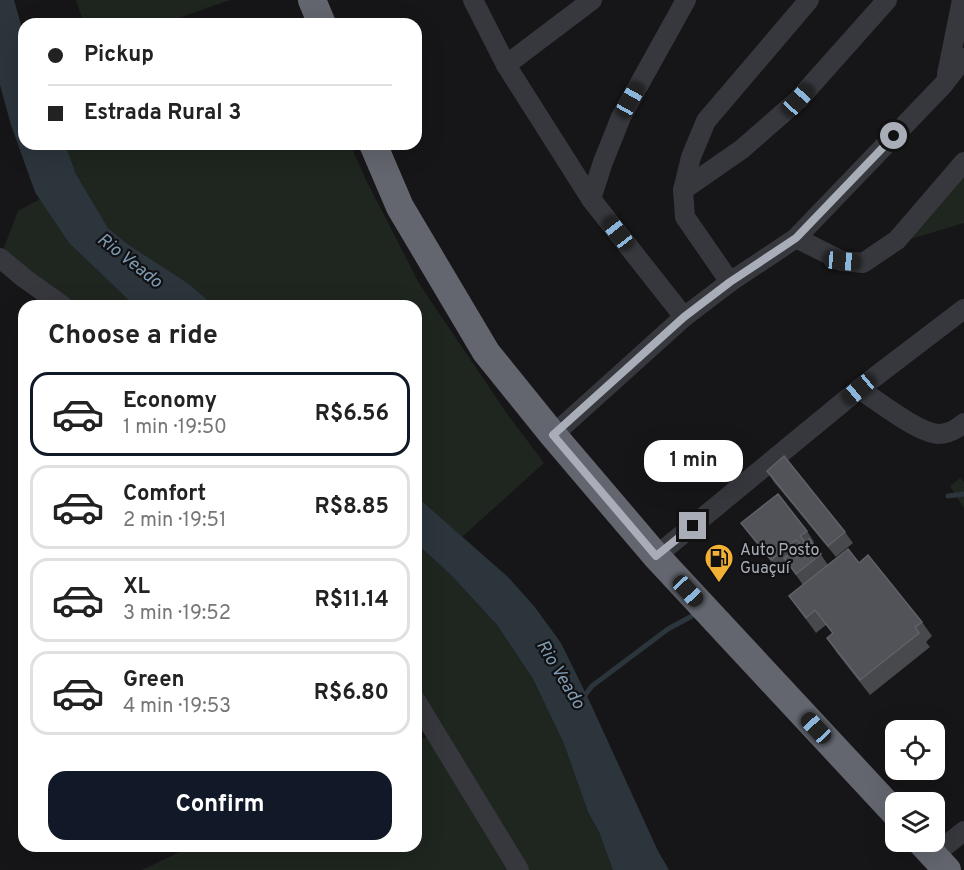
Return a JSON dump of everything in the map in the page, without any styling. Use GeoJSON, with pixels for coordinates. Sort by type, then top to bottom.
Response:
{"type":"FeatureCollection","features":[{"type":"Feature","properties":{"kind":"highway"},"geometry":{"type":"LineString","coordinates":[[312,0],[320,18]]}},
{"type":"Feature","properties":{"kind":"highway"},"geometry":{"type":"LineString","coordinates":[[376,150],[400,207],[486,352],[656,556],[885,802]]}},
{"type":"Feature","properties":{"kind":"street"},"geometry":{"type":"LineString","coordinates":[[473,0],[506,65],[591,199],[684,317]]}},
{"type":"Feature","properties":{"kind":"street"},"geometry":{"type":"LineString","coordinates":[[506,65],[592,0]]}},
{"type":"Feature","properties":{"kind":"street"},"geometry":{"type":"LineString","coordinates":[[591,199],[621,117],[686,0]]}},
{"type":"Feature","properties":{"kind":"street"},"geometry":{"type":"LineString","coordinates":[[730,282],[686,217],[683,190],[691,157],[706,121],[809,0]]}},
{"type":"Feature","properties":{"kind":"street"},"geometry":{"type":"LineString","coordinates":[[683,190],[742,149],[798,100],[887,0]]}},
{"type":"Feature","properties":{"kind":"street"},"geometry":{"type":"LineString","coordinates":[[944,84],[962,0]]}},
{"type":"Feature","properties":{"kind":"street"},"geometry":{"type":"LineString","coordinates":[[553,435],[684,317],[730,282],[796,238],[944,84],[964,58]]}},
{"type":"Feature","properties":{"kind":"street"},"geometry":{"type":"LineString","coordinates":[[796,238],[842,261],[863,263],[897,240],[964,162]]}},
{"type":"Feature","properties":{"kind":"street"},"geometry":{"type":"LineString","coordinates":[[0,258],[55,300]]}},
{"type":"Feature","properties":{"kind":"street"},"geometry":{"type":"LineString","coordinates":[[656,556],[859,389],[964,309]]}},
{"type":"Feature","properties":{"kind":"street"},"geometry":{"type":"LineString","coordinates":[[859,389],[923,431],[940,434],[955,430],[964,423]]}},
{"type":"Feature","properties":{"kind":"street"},"geometry":{"type":"LineString","coordinates":[[422,711],[519,870]]}},
{"type":"Feature","properties":{"kind":"street"},"geometry":{"type":"LineString","coordinates":[[934,855],[964,831]]}},
{"type":"Feature","properties":{"kind":"shaded area"},"geometry":{"type":"Polygon","coordinates":[[[76,0],[230,0],[179,18],[82,18],[76,0]]]}},
{"type":"Feature","properties":{"kind":"shaded area"},"geometry":{"type":"Polygon","coordinates":[[[67,150],[353,150],[420,285],[508,415],[544,463],[462,537],[422,501],[422,300],[207,300],[189,284],[126,243],[108,228],[76,174],[67,150]]]}},
{"type":"Feature","properties":{"kind":"shaded area"},"geometry":{"type":"Polygon","coordinates":[[[964,162],[964,223],[907,240],[964,162]]]}},
{"type":"Feature","properties":{"kind":"shaded area"},"geometry":{"type":"Polygon","coordinates":[[[40,199],[69,243],[129,300],[56,300],[2,253],[18,211],[40,199]]]}},
{"type":"Feature","properties":{"kind":"shaded area"},"geometry":{"type":"Polygon","coordinates":[[[960,478],[964,482],[964,508],[950,486],[960,478]]]}},
{"type":"Feature","properties":{"kind":"shaded area"},"geometry":{"type":"Polygon","coordinates":[[[422,548],[451,575],[497,625],[533,679],[564,744],[588,812],[599,832],[613,870],[142,870],[180,852],[422,852],[422,739],[432,735],[422,720],[422,548]]]}},
{"type":"Feature","properties":{"kind":"water"},"geometry":{"type":"Polygon","coordinates":[[[0,0],[14,0],[19,18],[18,145],[0,85],[0,0]]]}},
{"type":"Feature","properties":{"kind":"water","name":"Rio Veado"},"geometry":{"type":"Polygon","coordinates":[[[20,150],[67,150],[76,174],[108,228],[126,243],[189,284],[207,300],[129,300],[69,243],[35,192],[20,150]]]}},
{"type":"Feature","properties":{"kind":"water","name":"Rio Veado"},"geometry":{"type":"Polygon","coordinates":[[[422,501],[508,577],[534,606],[561,643],[669,870],[613,870],[599,832],[588,812],[564,744],[533,679],[497,625],[451,575],[422,548],[422,501]]]}},
{"type":"Feature","properties":{"kind":"building"},"geometry":{"type":"Polygon","coordinates":[[[784,456],[845,532],[828,546],[767,471],[784,456]]]}},
{"type":"Feature","properties":{"kind":"building"},"geometry":{"type":"Polygon","coordinates":[[[778,494],[807,531],[800,536],[805,542],[809,539],[821,554],[796,574],[784,558],[801,545],[796,540],[771,560],[741,523],[778,494]]]}},
{"type":"Feature","properties":{"kind":"building"},"geometry":{"type":"Polygon","coordinates":[[[848,549],[859,563],[868,555],[922,622],[915,627],[919,633],[860,680],[827,638],[833,633],[815,610],[806,618],[789,596],[848,549]]]}},
{"type":"Feature","properties":{"kind":"waterway"},"geometry":{"type":"LineString","coordinates":[[948,496],[964,494]]}},
{"type":"Feature","properties":{"kind":"waterway","name":"Rio Veado"},"geometry":{"type":"LineString","coordinates":[[582,699],[592,686],[668,629],[692,616]]}},
{"type":"Feature","properties":{"kind":"place","name":"Auto Posto Guaçuí"},"geometry":{"type":"Point","coordinates":[719,584]}},
{"type":"Feature","properties":{"kind":"route"},"geometry":{"type":"LineString","coordinates":[[693,526],[656,556],[553,435],[684,317],[730,282],[796,238],[894,136]]}}]}
